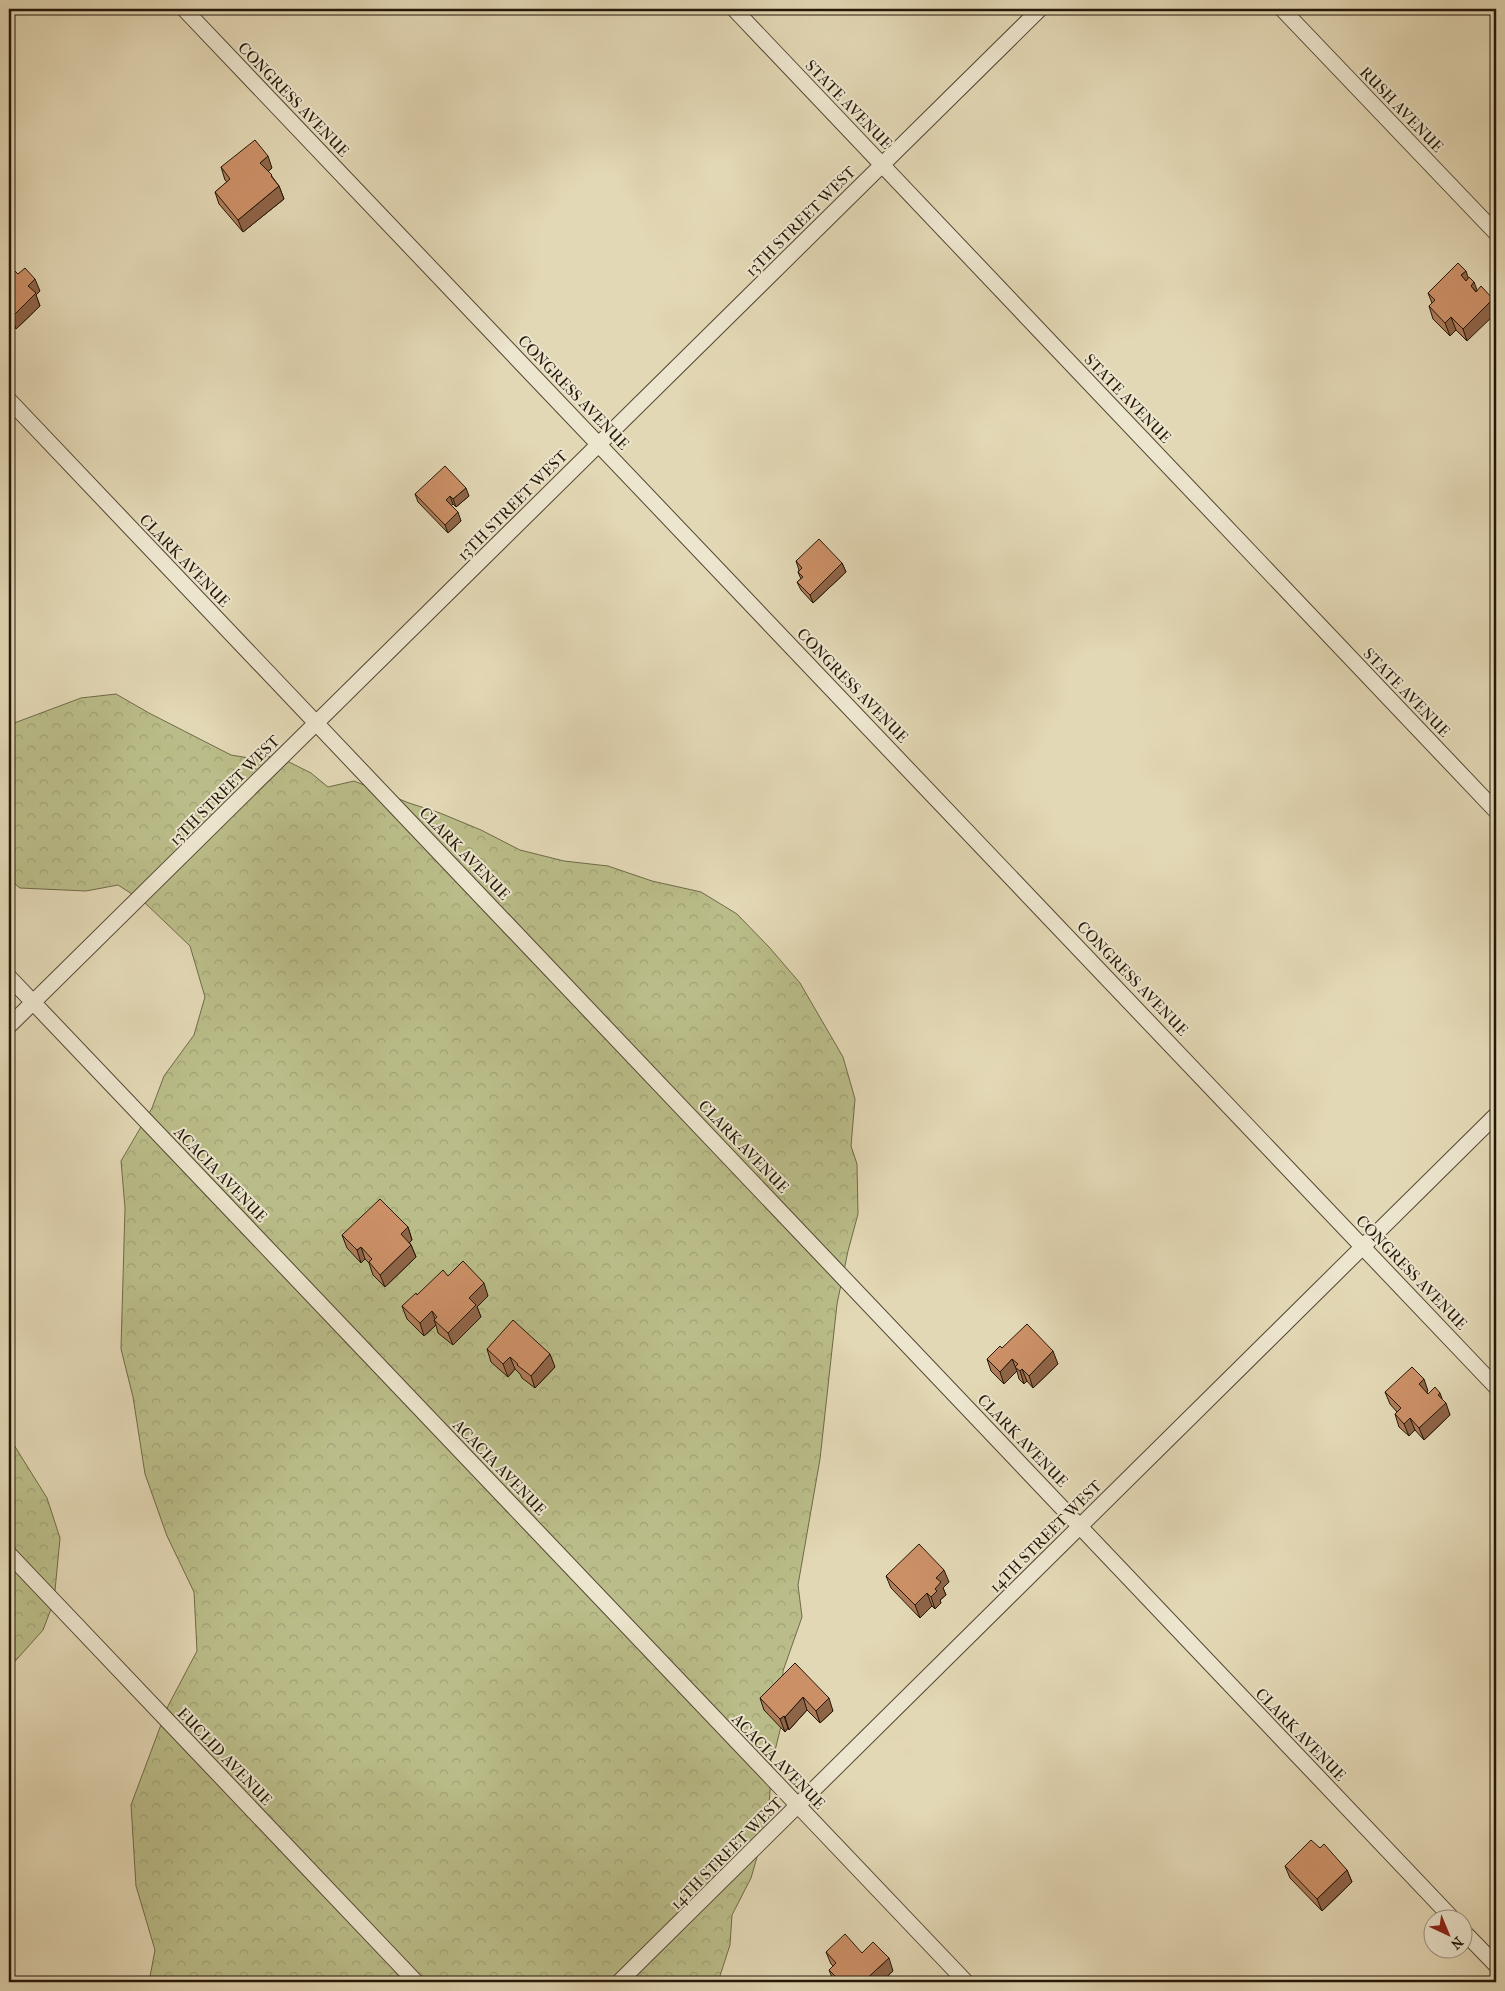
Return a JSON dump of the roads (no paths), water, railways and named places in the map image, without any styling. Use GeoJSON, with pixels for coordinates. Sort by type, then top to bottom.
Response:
{"type":"FeatureCollection","features":[{"type":"Feature","properties":{"kind":"street","name":"CONGRESS AVENUE"},"geometry":{"type":"LineString","coordinates":[[184,9],[1496,1386]]}},
{"type":"Feature","properties":{"kind":"street","name":"STATE AVENUE"},"geometry":{"type":"LineString","coordinates":[[734,9],[1496,811]]}},
{"type":"Feature","properties":{"kind":"street","name":"13TH STREET WEST"},"geometry":{"type":"LineString","coordinates":[[9,1026],[1040,9]]}},
{"type":"Feature","properties":{"kind":"street","name":"RUSH AVENUE"},"geometry":{"type":"LineString","coordinates":[[1282,9],[1496,233]]}},
{"type":"Feature","properties":{"kind":"street","name":"CLARK AVENUE"},"geometry":{"type":"LineString","coordinates":[[9,400],[1443,1908]]}},
{"type":"Feature","properties":{"kind":"street","name":"ACACIA AVENUE"},"geometry":{"type":"LineString","coordinates":[[9,976],[966,1982]]}},
{"type":"Feature","properties":{"kind":"street","name":"14TH STREET WEST"},"geometry":{"type":"LineString","coordinates":[[619,1982],[1496,1115]]}},
{"type":"Feature","properties":{"kind":"street","name":"EUCLID AVENUE"},"geometry":{"type":"LineString","coordinates":[[9,1554],[416,1982]]}},
{"type":"Feature","properties":{"kind":"street"},"geometry":{"type":"LineString","coordinates":[[1472,1940],[1496,1965]]}}]}
